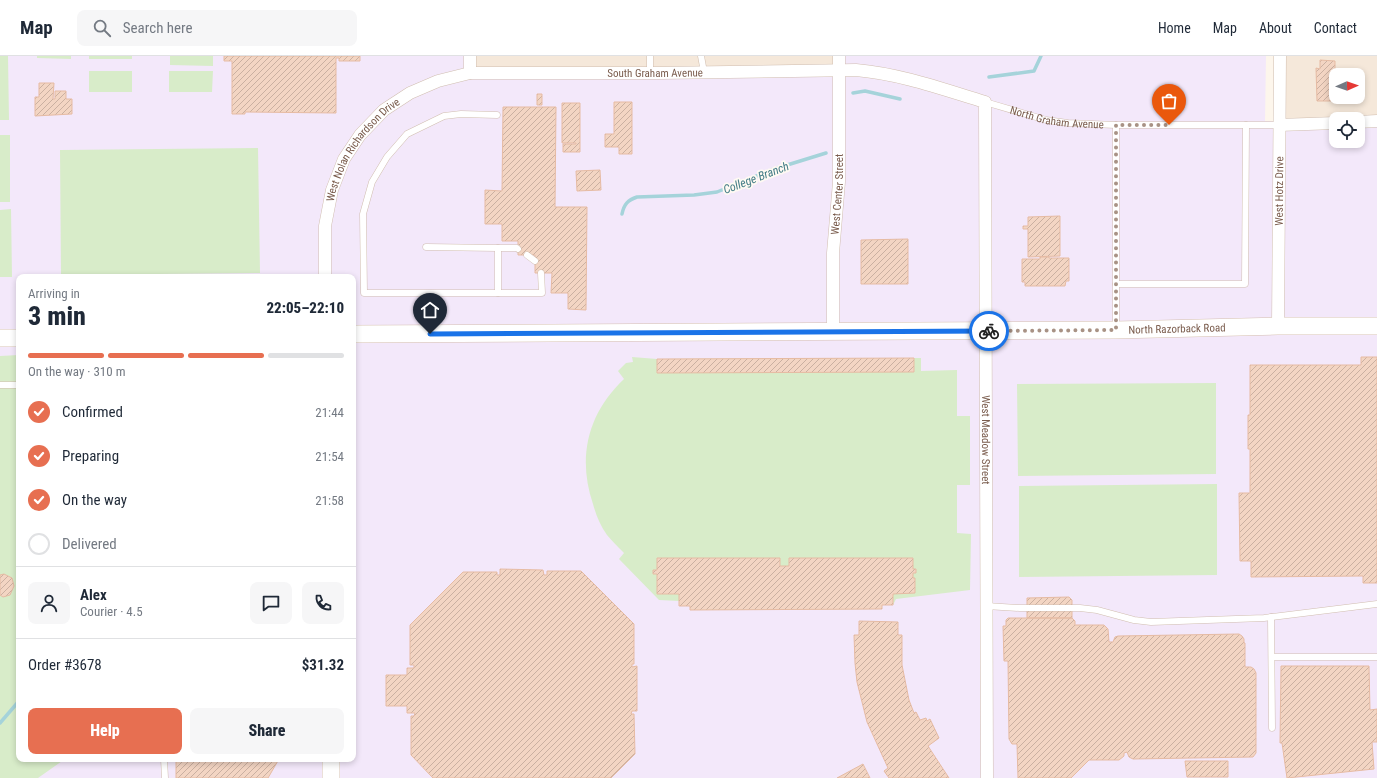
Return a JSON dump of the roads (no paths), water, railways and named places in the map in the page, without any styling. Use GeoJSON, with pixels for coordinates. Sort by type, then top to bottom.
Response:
{"type":"FeatureCollection","features":[{"type":"Feature","properties":{"kind":"main road","name":"North Razorback Road"},"geometry":{"type":"LineString","coordinates":[[356,334],[1116,330],[1278,326],[1377,326]]}},
{"type":"Feature","properties":{"kind":"main road"},"geometry":{"type":"LineString","coordinates":[[0,338],[16,338]]}},
{"type":"Feature","properties":{"kind":"main road"},"geometry":{"type":"LineString","coordinates":[[331,762],[331,778]]}},
{"type":"Feature","properties":{"kind":"street"},"geometry":{"type":"LineString","coordinates":[[470,56],[470,73]]}},
{"type":"Feature","properties":{"kind":"street","name":"West Center Street"},"geometry":{"type":"LineString","coordinates":[[833,332],[833,253],[839,182],[839,56]]}},
{"type":"Feature","properties":{"kind":"street","name":"West Hotz Drive"},"geometry":{"type":"LineString","coordinates":[[1278,326],[1280,56]]}},
{"type":"Feature","properties":{"kind":"street","name":"North Graham Avenue"},"geometry":{"type":"LineString","coordinates":[[840,71],[856,70],[899,76],[985,102]]}},
{"type":"Feature","properties":{"kind":"street","name":"South Graham Avenue"},"geometry":{"type":"LineString","coordinates":[[470,73],[840,71]]}},
{"type":"Feature","properties":{"kind":"street","name":"West Nolan Richardson Drive"},"geometry":{"type":"LineString","coordinates":[[325,274],[325,226],[332,190],[344,159],[360,135],[384,110],[410,94],[438,81],[470,73]]}},
{"type":"Feature","properties":{"kind":"street","name":"West Meadow Street"},"geometry":{"type":"LineString","coordinates":[[985,102],[987,778]]}},
{"type":"Feature","properties":{"kind":"street"},"geometry":{"type":"LineString","coordinates":[[1365,122],[1377,121]]}},
{"type":"Feature","properties":{"kind":"street"},"geometry":{"type":"LineString","coordinates":[[1279,125],[1329,123]]}},
{"type":"Feature","properties":{"kind":"lane"},"geometry":{"type":"LineString","coordinates":[[650,56],[650,73]]}},
{"type":"Feature","properties":{"kind":"lane"},"geometry":{"type":"LineString","coordinates":[[701,56],[704,72]]}},
{"type":"Feature","properties":{"kind":"lane","name":"North Graham Avenue"},"geometry":{"type":"LineString","coordinates":[[985,102],[1046,120],[1068,123],[1116,125],[1279,125]]}},
{"type":"Feature","properties":{"kind":"lane"},"geometry":{"type":"LineString","coordinates":[[497,115],[461,114],[444,116],[407,134],[387,158],[372,182],[363,214],[364,293],[542,293],[541,273]]}},
{"type":"Feature","properties":{"kind":"lane"},"geometry":{"type":"LineString","coordinates":[[1116,125],[1116,330]]}},
{"type":"Feature","properties":{"kind":"lane"},"geometry":{"type":"LineString","coordinates":[[1116,284],[1246,284],[1246,125]]}},
{"type":"Feature","properties":{"kind":"lane"},"geometry":{"type":"LineString","coordinates":[[426,247],[518,249]]}},
{"type":"Feature","properties":{"kind":"lane"},"geometry":{"type":"LineString","coordinates":[[498,248],[498,293]]}},
{"type":"Feature","properties":{"kind":"lane"},"geometry":{"type":"LineString","coordinates":[[527,255],[535,261]]}},
{"type":"Feature","properties":{"kind":"lane"},"geometry":{"type":"LineString","coordinates":[[0,384],[16,385]]}},
{"type":"Feature","properties":{"kind":"lane"},"geometry":{"type":"LineString","coordinates":[[986,606],[1020,608],[1080,608],[1097,610],[1134,620],[1151,622],[1230,620],[1271,617],[1377,604]]}},
{"type":"Feature","properties":{"kind":"lane"},"geometry":{"type":"LineString","coordinates":[[1271,617],[1272,728]]}},
{"type":"Feature","properties":{"kind":"lane"},"geometry":{"type":"LineString","coordinates":[[1272,657],[1377,657]]}},
{"type":"Feature","properties":{"kind":"lane"},"geometry":{"type":"LineString","coordinates":[[164,762],[165,778]]}},
{"type":"Feature","properties":{"kind":"waterway","name":"College Branch"},"geometry":{"type":"LineString","coordinates":[[989,77],[1034,71],[1041,56]]}},
{"type":"Feature","properties":{"kind":"waterway","name":"College Branch"},"geometry":{"type":"LineString","coordinates":[[853,93],[865,91],[900,99]]}},
{"type":"Feature","properties":{"kind":"waterway","name":"College Branch"},"geometry":{"type":"LineString","coordinates":[[622,214],[627,203],[637,197],[694,195],[717,192],[771,170],[826,153]]}},
{"type":"Feature","properties":{"kind":"waterway","name":"College Branch"},"geometry":{"type":"LineString","coordinates":[[0,723],[16,704]]}}]}
